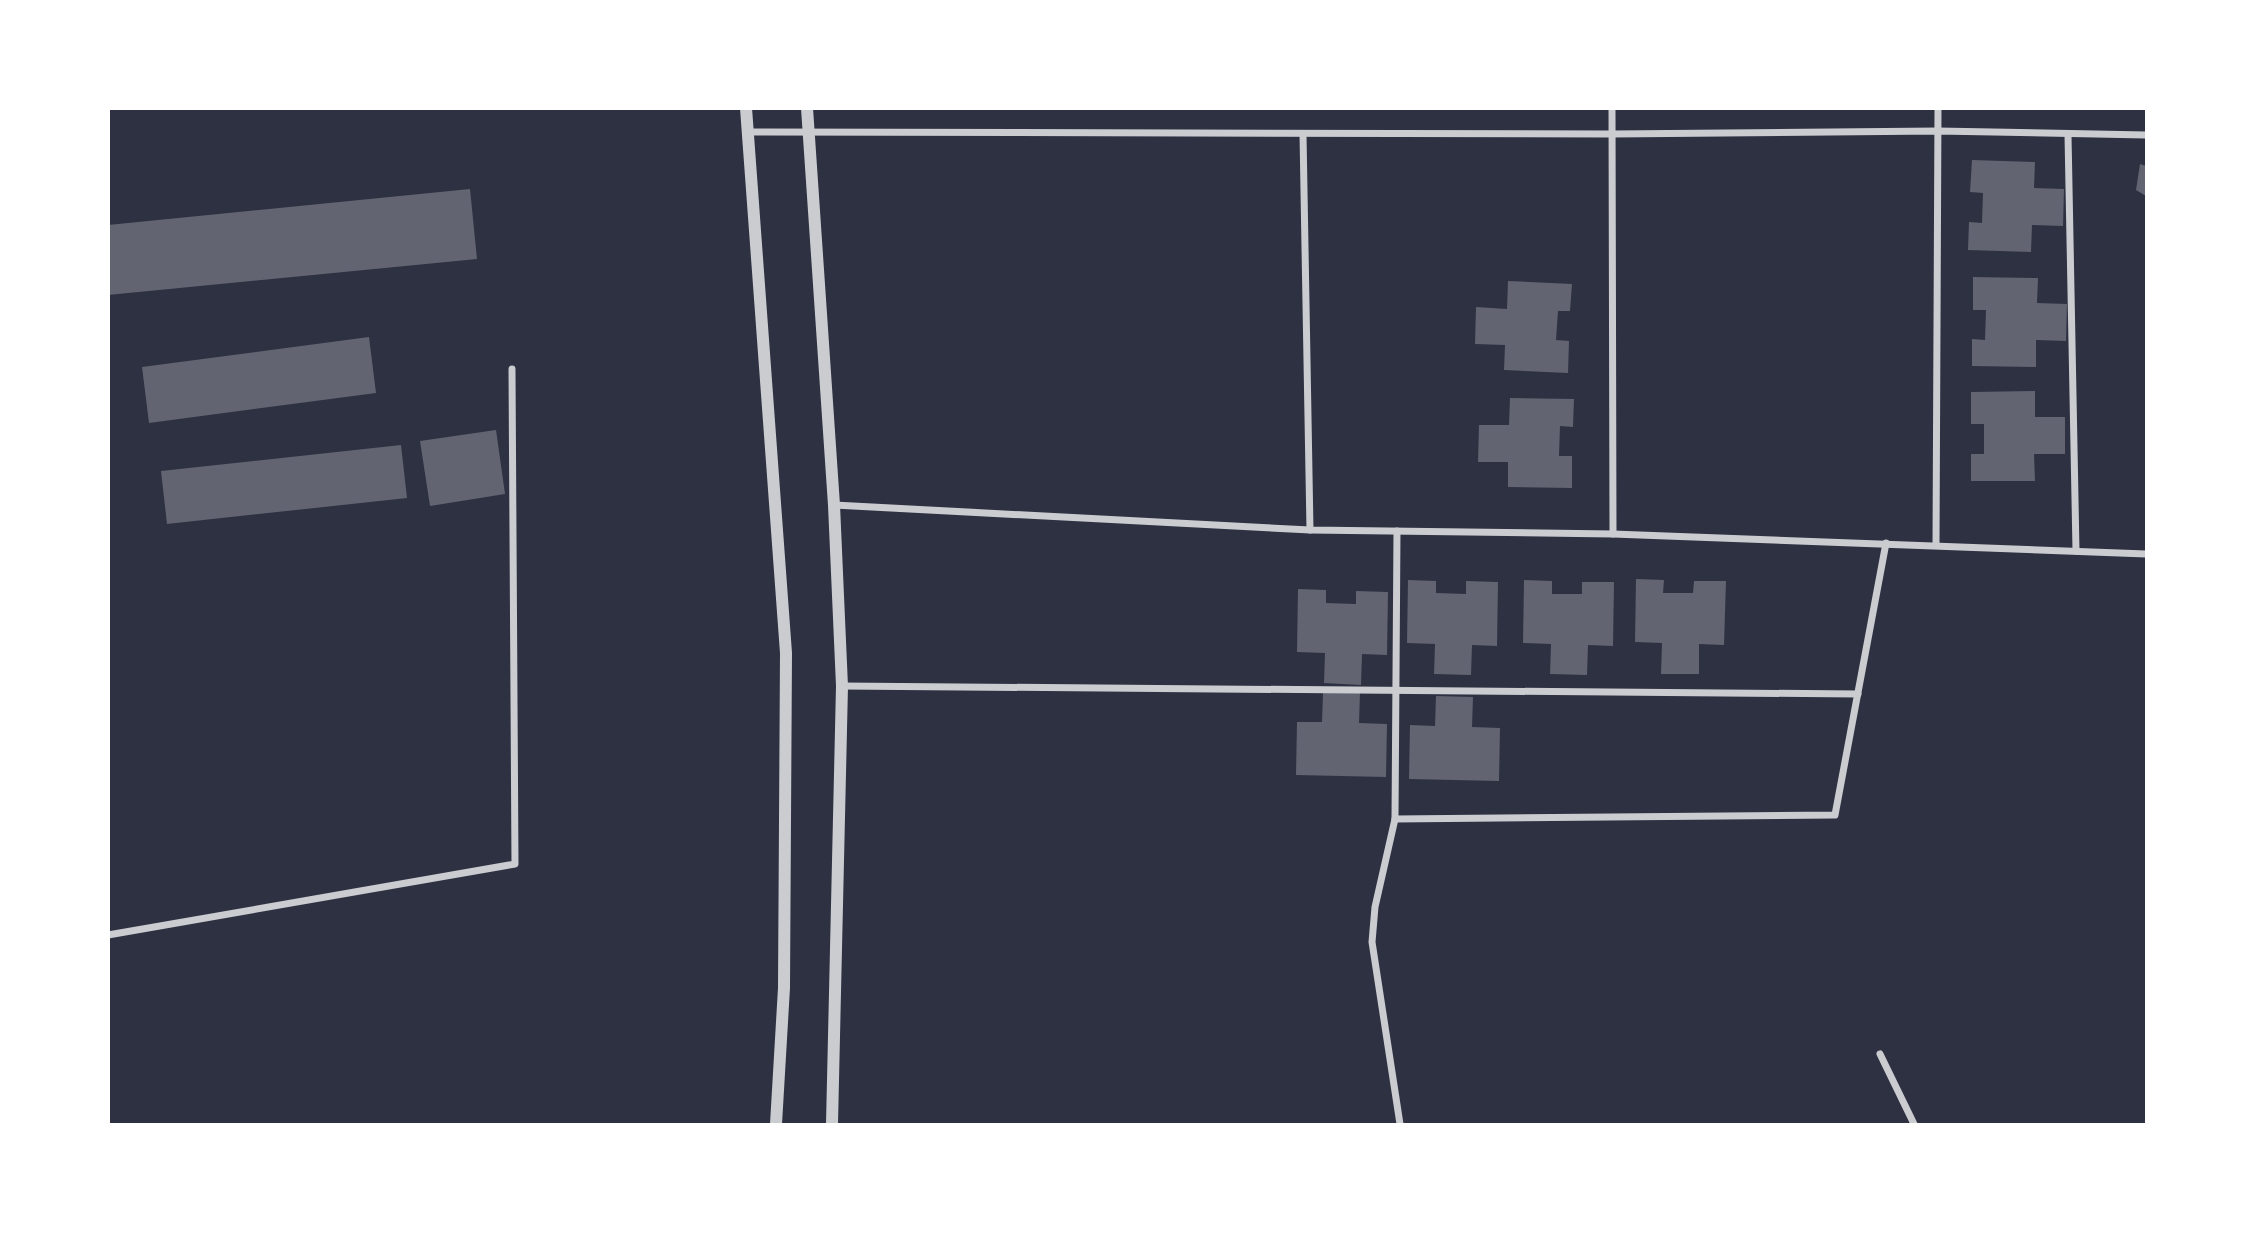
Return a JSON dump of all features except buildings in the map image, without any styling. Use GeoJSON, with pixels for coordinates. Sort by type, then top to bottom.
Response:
{"type":"FeatureCollection","features":[{"type":"Feature","properties":{"kind":"street"},"geometry":{"type":"LineString","coordinates":[[746,108],[786,653],[784,988],[776,1125]]}},
{"type":"Feature","properties":{"kind":"street"},"geometry":{"type":"LineString","coordinates":[[807,108],[834,505],[842,686],[832,1125]]}},
{"type":"Feature","properties":{"kind":"street"},"geometry":{"type":"LineString","coordinates":[[1612,108],[1613,534]]}},
{"type":"Feature","properties":{"kind":"street"},"geometry":{"type":"LineString","coordinates":[[1936,545],[1938,108]]}},
{"type":"Feature","properties":{"kind":"street"},"geometry":{"type":"LineString","coordinates":[[748,132],[1613,134],[1938,131],[2147,135]]}},
{"type":"Feature","properties":{"kind":"street"},"geometry":{"type":"LineString","coordinates":[[1303,134],[1310,530]]}},
{"type":"Feature","properties":{"kind":"street"},"geometry":{"type":"LineString","coordinates":[[2068,135],[2076,551]]}},
{"type":"Feature","properties":{"kind":"street"},"geometry":{"type":"LineString","coordinates":[[108,935],[514,864],[512,369]]}},
{"type":"Feature","properties":{"kind":"street"},"geometry":{"type":"LineString","coordinates":[[834,505],[1310,530],[1613,534],[2147,554]]}},
{"type":"Feature","properties":{"kind":"street"},"geometry":{"type":"LineString","coordinates":[[1397,531],[1395,818],[1375,907],[1372,942],[1400,1125]]}},
{"type":"Feature","properties":{"kind":"street"},"geometry":{"type":"LineString","coordinates":[[1395,818],[1835,815],[1886,543]]}},
{"type":"Feature","properties":{"kind":"street"},"geometry":{"type":"LineString","coordinates":[[842,686],[1858,694]]}},
{"type":"Feature","properties":{"kind":"street"},"geometry":{"type":"LineString","coordinates":[[1880,1054],[1914,1125]]}}]}
